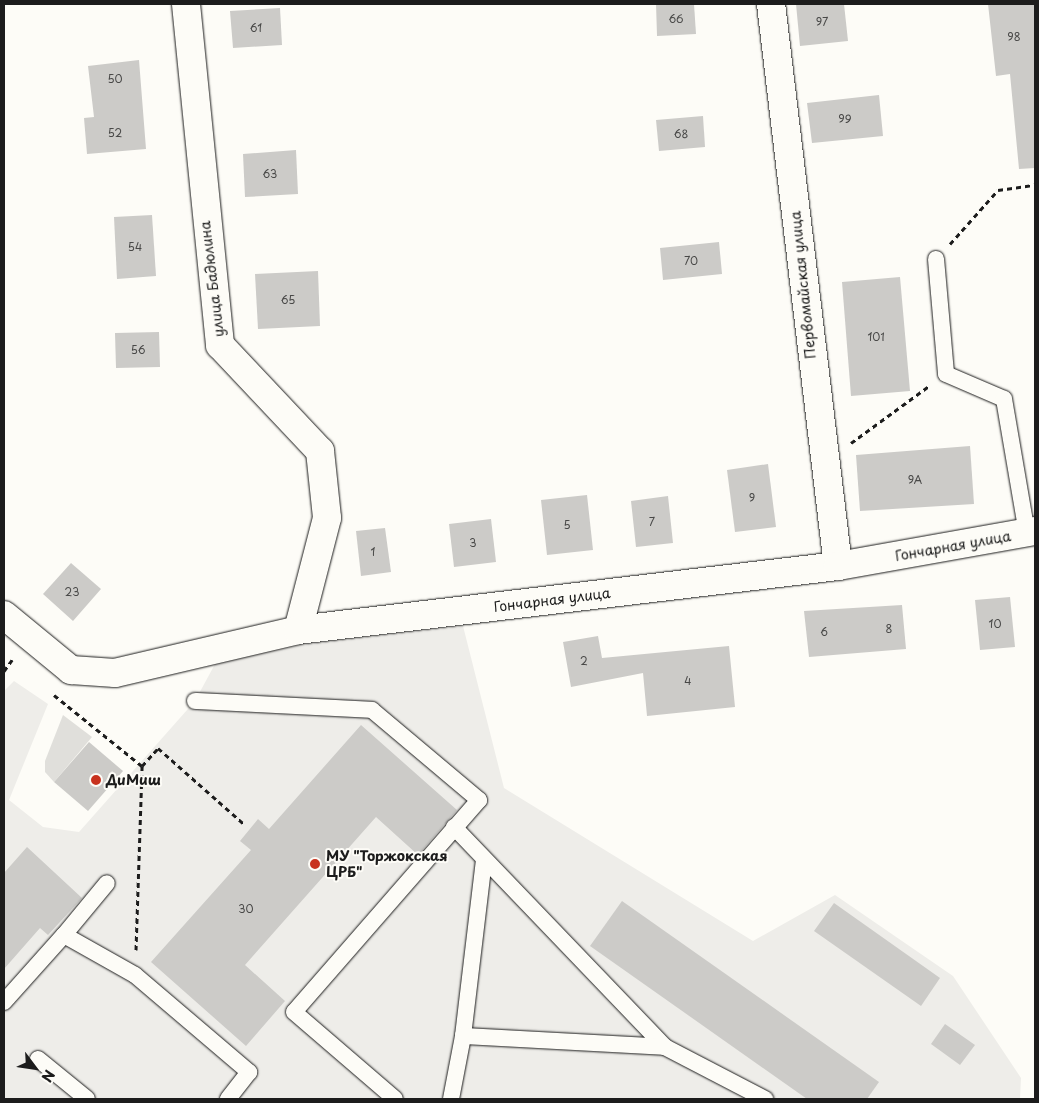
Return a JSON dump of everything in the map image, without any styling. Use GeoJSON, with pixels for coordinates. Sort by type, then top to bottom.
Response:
{"type":"FeatureCollection","features":[{"type":"Feature","properties":{"kind":"street","name":"улица Бадюлина"},"geometry":{"type":"LineString","coordinates":[[186,4],[220,345],[320,451],[327,518],[298,630]]}},
{"type":"Feature","properties":{"kind":"street","name":"Первомайская улица"},"geometry":{"type":"LineString","coordinates":[[771,4],[823,464],[838,566]]}},
{"type":"Feature","properties":{"kind":"street","name":"Гончарная улица"},"geometry":{"type":"LineString","coordinates":[[4,615],[71,670],[92,674],[144,669],[298,630],[838,566],[1031,532]]}},
{"type":"Feature","properties":{"kind":"lane"},"geometry":{"type":"LineString","coordinates":[[936,260],[946,374],[1004,399],[1031,532]]}},
{"type":"Feature","properties":{"kind":"lane"},"geometry":{"type":"LineString","coordinates":[[195,701],[372,710],[479,800],[294,1012],[395,1099]]}},
{"type":"Feature","properties":{"kind":"lane"},"geometry":{"type":"LineString","coordinates":[[454,827],[484,861],[665,1047],[765,1099]]}},
{"type":"Feature","properties":{"kind":"lane"},"geometry":{"type":"LineString","coordinates":[[452,1099],[463,1036],[484,861]]}},
{"type":"Feature","properties":{"kind":"lane"},"geometry":{"type":"LineString","coordinates":[[4,1002],[107,883]]}},
{"type":"Feature","properties":{"kind":"lane"},"geometry":{"type":"LineString","coordinates":[[64,934],[135,975],[249,1072],[228,1099]]}},
{"type":"Feature","properties":{"kind":"lane"},"geometry":{"type":"LineString","coordinates":[[463,1036],[665,1047]]}},
{"type":"Feature","properties":{"kind":"lane"},"geometry":{"type":"LineString","coordinates":[[38,1059],[86,1099]]}},
{"type":"Feature","properties":{"kind":"path"},"geometry":{"type":"LineString","coordinates":[[936,260],[998,190],[1035,186]]}},
{"type":"Feature","properties":{"kind":"path"},"geometry":{"type":"LineString","coordinates":[[823,464],[946,374]]}},
{"type":"Feature","properties":{"kind":"path"},"geometry":{"type":"LineString","coordinates":[[8,658],[20,667]]}},
{"type":"Feature","properties":{"kind":"path"},"geometry":{"type":"LineString","coordinates":[[4,670],[13,661]]}},
{"type":"Feature","properties":{"kind":"path"},"geometry":{"type":"LineString","coordinates":[[47,689],[142,766]]}},
{"type":"Feature","properties":{"kind":"path"},"geometry":{"type":"LineString","coordinates":[[135,975],[142,766],[158,748],[244,824]]}},
{"type":"Feature","properties":{"kind":"shaded area","name":"МУ \"Торжокская ЦРБ\""},"geometry":{"type":"Polygon","coordinates":[[[463,626],[504,788],[753,941],[835,895],[953,976],[1021,1078],[1020,1099],[4,1099],[4,691],[14,681],[48,704],[9,800],[43,827],[79,832],[195,701],[215,664],[300,645],[463,626]]]}},
{"type":"Feature","properties":{"kind":"shaded area"},"geometry":{"type":"Polygon","coordinates":[[[63,715],[92,737],[54,782],[45,772],[45,761],[63,715]]]}},
{"type":"Feature","properties":{"kind":"building"},"geometry":{"type":"Polygon","coordinates":[[[656,4],[694,4],[696,34],[657,36],[656,4]]]}},
{"type":"Feature","properties":{"kind":"building"},"geometry":{"type":"Polygon","coordinates":[[[796,4],[844,4],[848,41],[800,46],[796,4]]]}},
{"type":"Feature","properties":{"kind":"building"},"geometry":{"type":"Polygon","coordinates":[[[988,4],[1035,4],[1035,168],[1019,169],[1010,74],[996,76],[988,4]]]}},
{"type":"Feature","properties":{"kind":"building"},"geometry":{"type":"Polygon","coordinates":[[[280,8],[282,45],[233,48],[230,11],[280,8]]]}},
{"type":"Feature","properties":{"kind":"building"},"geometry":{"type":"Polygon","coordinates":[[[139,60],[146,149],[87,154],[84,118],[94,117],[88,66],[139,60]]]}},
{"type":"Feature","properties":{"kind":"building"},"geometry":{"type":"Polygon","coordinates":[[[879,95],[883,136],[812,143],[807,103],[879,95]]]}},
{"type":"Feature","properties":{"kind":"building"},"geometry":{"type":"Polygon","coordinates":[[[703,116],[705,147],[659,151],[656,120],[703,116]]]}},
{"type":"Feature","properties":{"kind":"building"},"geometry":{"type":"Polygon","coordinates":[[[296,150],[298,194],[245,197],[243,154],[296,150]]]}},
{"type":"Feature","properties":{"kind":"building"},"geometry":{"type":"Polygon","coordinates":[[[152,215],[156,276],[117,279],[114,217],[152,215]]]}},
{"type":"Feature","properties":{"kind":"building"},"geometry":{"type":"Polygon","coordinates":[[[719,242],[722,274],[663,280],[660,248],[719,242]]]}},
{"type":"Feature","properties":{"kind":"building"},"geometry":{"type":"Polygon","coordinates":[[[318,271],[320,326],[258,329],[255,274],[318,271]]]}},
{"type":"Feature","properties":{"kind":"building"},"geometry":{"type":"Polygon","coordinates":[[[900,277],[910,391],[851,396],[842,282],[900,277]]]}},
{"type":"Feature","properties":{"kind":"building"},"geometry":{"type":"Polygon","coordinates":[[[159,332],[160,367],[116,368],[115,333],[159,332]]]}},
{"type":"Feature","properties":{"kind":"building"},"geometry":{"type":"Polygon","coordinates":[[[970,446],[974,504],[860,511],[856,455],[970,446]]]}},
{"type":"Feature","properties":{"kind":"building"},"geometry":{"type":"Polygon","coordinates":[[[768,464],[776,527],[735,532],[727,470],[768,464]]]}},
{"type":"Feature","properties":{"kind":"building"},"geometry":{"type":"Polygon","coordinates":[[[587,495],[593,550],[547,555],[541,500],[587,495]]]}},
{"type":"Feature","properties":{"kind":"building"},"geometry":{"type":"Polygon","coordinates":[[[668,496],[673,543],[636,547],[631,501],[668,496]]]}},
{"type":"Feature","properties":{"kind":"building"},"geometry":{"type":"Polygon","coordinates":[[[491,519],[496,562],[454,567],[449,524],[491,519]]]}},
{"type":"Feature","properties":{"kind":"building"},"geometry":{"type":"Polygon","coordinates":[[[385,528],[391,572],[361,576],[356,531],[385,528]]]}},
{"type":"Feature","properties":{"kind":"building"},"geometry":{"type":"Polygon","coordinates":[[[71,563],[101,589],[73,621],[43,594],[71,563]]]}},
{"type":"Feature","properties":{"kind":"building"},"geometry":{"type":"Polygon","coordinates":[[[1010,597],[1015,647],[980,650],[975,600],[1010,597]]]}},
{"type":"Feature","properties":{"kind":"building"},"geometry":{"type":"Polygon","coordinates":[[[902,605],[906,649],[809,657],[804,611],[902,605]]]}},
{"type":"Feature","properties":{"kind":"building"},"geometry":{"type":"Polygon","coordinates":[[[598,636],[602,658],[729,646],[735,707],[647,716],[643,673],[571,687],[563,642],[598,636]]]}},
{"type":"Feature","properties":{"kind":"building"},"geometry":{"type":"Polygon","coordinates":[[[361,725],[457,810],[418,855],[376,817],[245,965],[285,1001],[246,1046],[151,962],[251,850],[240,841],[258,819],[269,829],[361,725]]]}},
{"type":"Feature","properties":{"kind":"building"},"geometry":{"type":"Polygon","coordinates":[[[89,742],[123,771],[88,811],[54,782],[89,742]]]}},
{"type":"Feature","properties":{"kind":"building"},"geometry":{"type":"Polygon","coordinates":[[[27,847],[82,898],[48,935],[40,928],[4,969],[4,873],[27,847]]]}},
{"type":"Feature","properties":{"kind":"building"},"geometry":{"type":"Polygon","coordinates":[[[622,901],[879,1082],[867,1099],[807,1099],[590,946],[622,901]]]}},
{"type":"Feature","properties":{"kind":"building"},"geometry":{"type":"Polygon","coordinates":[[[834,903],[940,978],[921,1006],[814,931],[834,903]]]}},
{"type":"Feature","properties":{"kind":"building"},"geometry":{"type":"Polygon","coordinates":[[[945,1024],[975,1045],[960,1065],[931,1044],[945,1024]]]}},
{"type":"Feature","properties":{"kind":"place","name":"ДиМиш"},"geometry":{"type":"Point","coordinates":[96,780]}},
{"type":"Feature","properties":{"kind":"place","name":"МУ \"Торжокская ЦРБ\""},"geometry":{"type":"Point","coordinates":[315,864]}}]}
